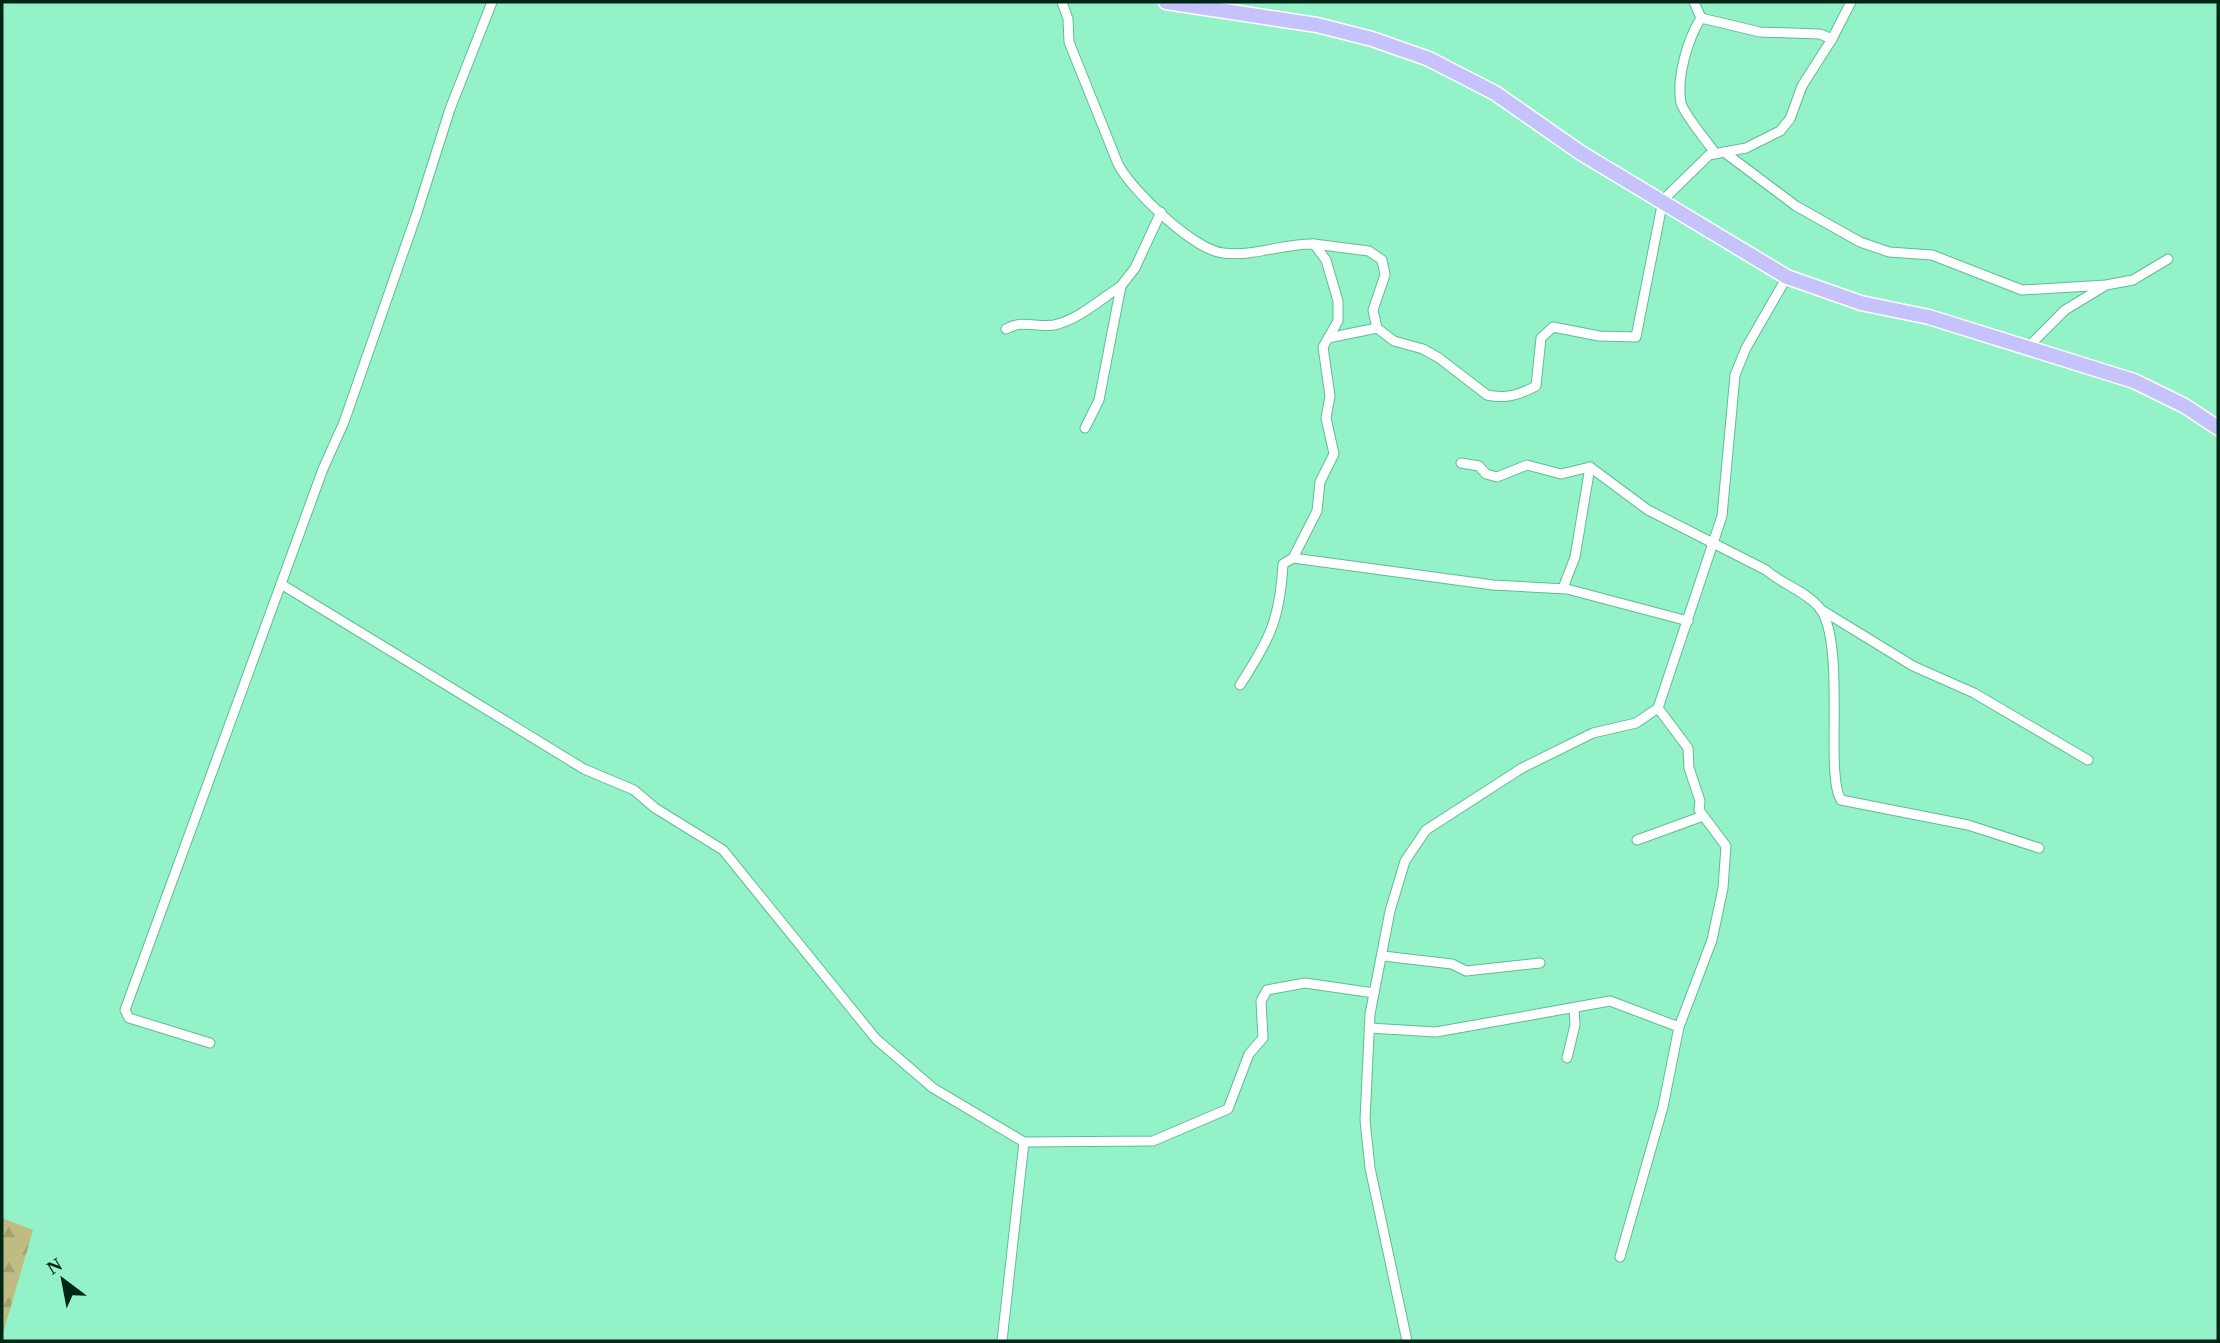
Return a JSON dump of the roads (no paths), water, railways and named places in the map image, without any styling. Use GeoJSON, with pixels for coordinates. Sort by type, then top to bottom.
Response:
{"type":"FeatureCollection","features":[{"type":"Feature","properties":{"kind":"main road"},"geometry":{"type":"LineString","coordinates":[[1166,2],[1317,25],[1372,39],[1429,59],[1495,93],[1581,153],[1787,277],[1861,303],[1929,317],[2134,381],[2185,406],[2218,428]]}},
{"type":"Feature","properties":{"kind":"street"},"geometry":{"type":"LineString","coordinates":[[209,1043],[129,1018],[125,1010],[281,584],[344,422],[450,109],[492,2]]}},
{"type":"Feature","properties":{"kind":"street"},"geometry":{"type":"LineString","coordinates":[[1062,2],[1068,19],[1069,42],[1118,164],[1128,180],[1161,212],[1198,243],[1223,253],[1282,250],[1314,244],[1369,251],[1382,260],[1385,275],[1373,310],[1377,328],[1394,341],[1423,349],[1439,358],[1487,395],[1499,398],[1518,395],[1536,386],[1541,338],[1553,327],[1599,335],[1636,337],[1663,200],[1697,163],[1720,153],[1768,139],[1780,131],[1790,119],[1802,86],[1832,39],[1851,2]]}},
{"type":"Feature","properties":{"kind":"street"},"geometry":{"type":"LineString","coordinates":[[1694,2],[1700,18]]}},
{"type":"Feature","properties":{"kind":"street"},"geometry":{"type":"LineString","coordinates":[[1700,18],[1760,32],[1821,34],[1832,39]]}},
{"type":"Feature","properties":{"kind":"street"},"geometry":{"type":"LineString","coordinates":[[1700,18],[1690,34],[1684,58],[1681,103],[1720,153],[1820,222],[1889,252],[1932,255],[2022,290],[2106,285],[2133,279],[2168,259]]}},
{"type":"Feature","properties":{"kind":"street"},"geometry":{"type":"LineString","coordinates":[[1006,329],[1016,323],[1053,325],[1070,319],[1121,286],[1135,268],[1161,212]]}},
{"type":"Feature","properties":{"kind":"street"},"geometry":{"type":"LineString","coordinates":[[1240,685],[1276,618],[1282,599],[1283,564],[1293,558],[1317,511],[1320,482],[1334,454],[1326,418],[1330,396],[1323,348],[1338,321],[1336,285],[1326,260],[1314,244]]}},
{"type":"Feature","properties":{"kind":"street"},"geometry":{"type":"LineString","coordinates":[[1407,1341],[1367,1143],[1369,1028],[1390,911],[1405,861],[1426,830],[1522,768],[1593,733],[1636,723],[1658,708],[1722,516],[1735,374],[1746,348],[1787,277]]}},
{"type":"Feature","properties":{"kind":"street"},"geometry":{"type":"LineString","coordinates":[[2028,347],[2065,310],[2106,285]]}},
{"type":"Feature","properties":{"kind":"street"},"geometry":{"type":"LineString","coordinates":[[1085,428],[1099,400],[1121,286]]}},
{"type":"Feature","properties":{"kind":"street"},"geometry":{"type":"LineString","coordinates":[[1328,338],[1377,328]]}},
{"type":"Feature","properties":{"kind":"street"},"geometry":{"type":"LineString","coordinates":[[1461,463],[1479,466],[1486,474],[1497,477],[1527,465],[1561,474],[1590,467]]}},
{"type":"Feature","properties":{"kind":"street"},"geometry":{"type":"LineString","coordinates":[[1590,467],[1648,510],[1800,590],[1820,609],[1913,666],[1974,693],[2088,760]]}},
{"type":"Feature","properties":{"kind":"street"},"geometry":{"type":"LineString","coordinates":[[1563,588],[1575,556],[1590,467]]}},
{"type":"Feature","properties":{"kind":"street"},"geometry":{"type":"LineString","coordinates":[[1293,558],[1493,585],[1563,588],[1688,621]]}},
{"type":"Feature","properties":{"kind":"street"},"geometry":{"type":"LineString","coordinates":[[281,584],[584,769],[634,790],[654,808],[699,832],[723,850],[876,1039],[933,1088],[1024,1142],[1153,1141],[1178,1131],[1228,1109],[1250,1054],[1263,1038],[1261,1001],[1267,990],[1305,983],[1374,993]]}},
{"type":"Feature","properties":{"kind":"street"},"geometry":{"type":"LineString","coordinates":[[1820,609],[1831,638],[1834,763],[1841,800],[1968,825],[2039,848]]}},
{"type":"Feature","properties":{"kind":"street"},"geometry":{"type":"LineString","coordinates":[[1620,1257],[1663,1107],[1679,1027],[1712,940],[1723,888],[1726,846],[1703,816],[1689,768],[1688,748],[1658,708]]}},
{"type":"Feature","properties":{"kind":"street"},"geometry":{"type":"LineString","coordinates":[[1637,840],[1703,816]]}},
{"type":"Feature","properties":{"kind":"street"},"geometry":{"type":"LineString","coordinates":[[1382,956],[1452,964],[1466,971],[1540,963]]}},
{"type":"Feature","properties":{"kind":"street"},"geometry":{"type":"LineString","coordinates":[[1369,1028],[1436,1032],[1610,1001],[1679,1027]]}},
{"type":"Feature","properties":{"kind":"street"},"geometry":{"type":"LineString","coordinates":[[1567,1059],[1575,1025],[1574,1009]]}},
{"type":"Feature","properties":{"kind":"street"},"geometry":{"type":"LineString","coordinates":[[1002,1341],[1024,1142]]}}]}
